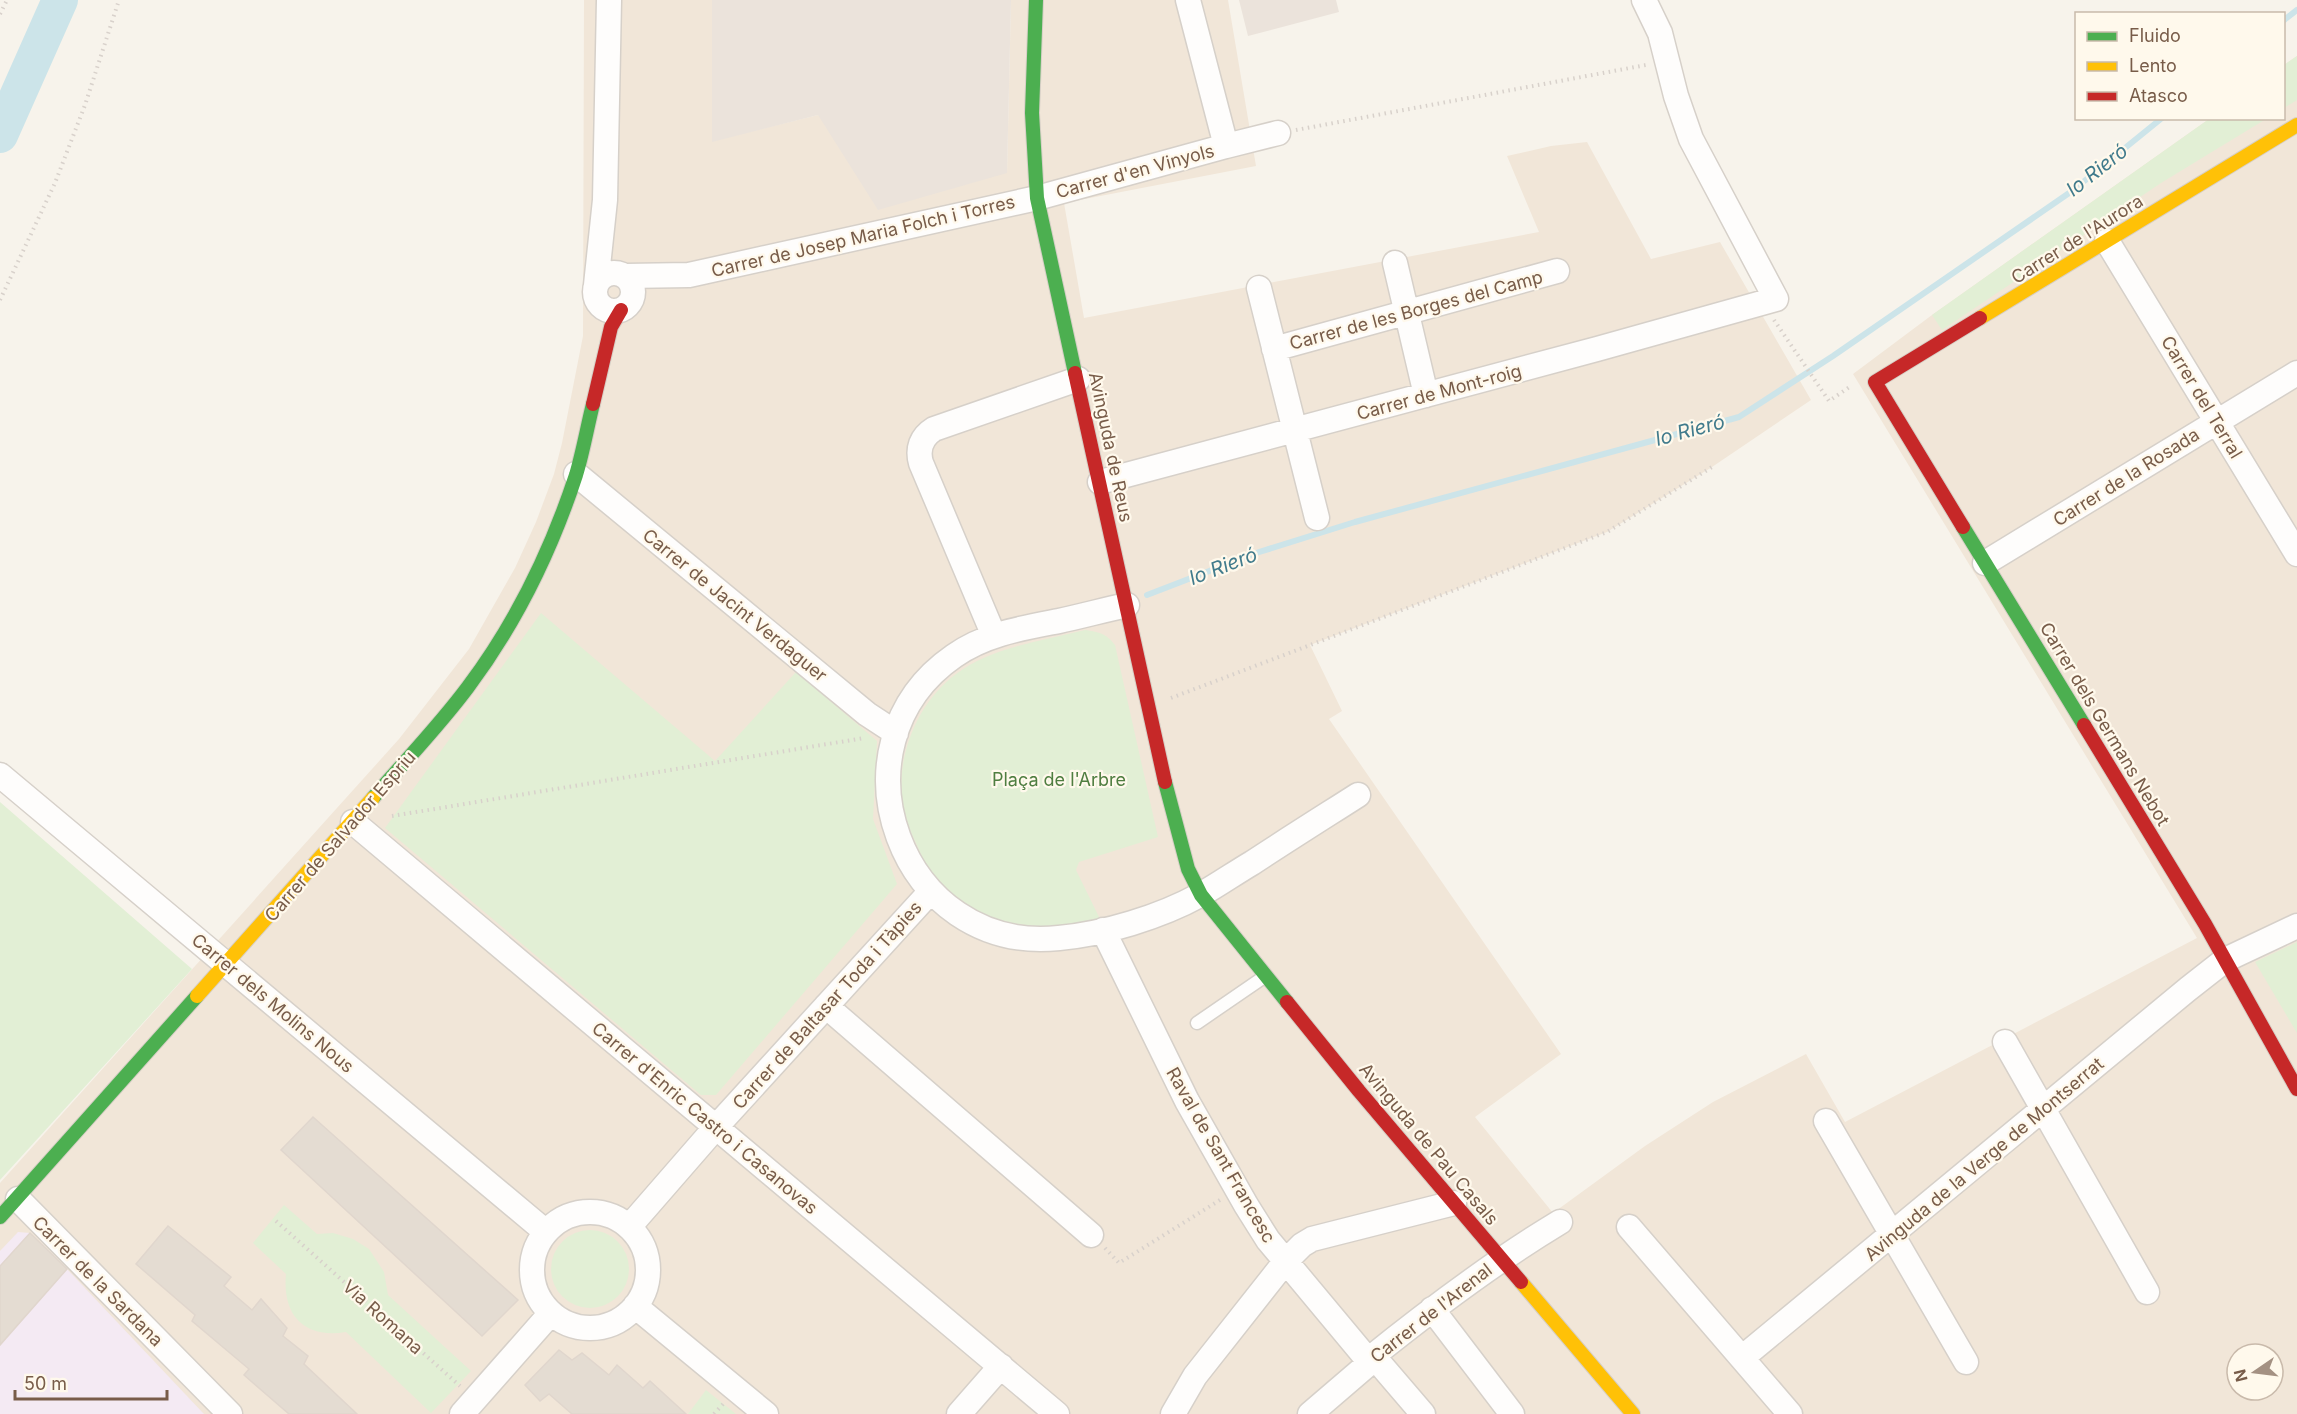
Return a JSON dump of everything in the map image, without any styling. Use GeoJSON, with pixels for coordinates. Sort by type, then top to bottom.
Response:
{"type":"FeatureCollection","features":[{"type":"Feature","properties":{"kind":"street","name":"Carrer de Salvador Espriu"},"geometry":{"type":"LineString","coordinates":[[592,401],[597,292],[605,200],[609,0]]}},
{"type":"Feature","properties":{"kind":"street","name":"Avinguda de Reus"},"geometry":{"type":"LineString","coordinates":[[1036,0],[1032,114],[1038,198],[1180,846],[1192,881],[1201,895]]}},
{"type":"Feature","properties":{"kind":"street","name":"Carrer d'en Vinyols"},"geometry":{"type":"LineString","coordinates":[[1038,198],[1226,146],[1188,0]]}},
{"type":"Feature","properties":{"kind":"street"},"geometry":{"type":"LineString","coordinates":[[1644,0],[1660,33],[1682,117],[1776,299]]}},
{"type":"Feature","properties":{"kind":"street","name":"Carrer de l'Aurora"},"geometry":{"type":"LineString","coordinates":[[1875,382],[2297,125]]}},
{"type":"Feature","properties":{"kind":"street"},"geometry":{"type":"LineString","coordinates":[[1226,146],[1278,133]]}},
{"type":"Feature","properties":{"kind":"street","name":"Carrer de Josep Maria Folch i Torres"},"geometry":{"type":"LineString","coordinates":[[622,274],[689,275],[1038,198]]}},
{"type":"Feature","properties":{"kind":"street","name":"Carrer de Salvador Espriu"},"geometry":{"type":"LineString","coordinates":[[605,200],[622,274]]}},
{"type":"Feature","properties":{"kind":"street","name":"Carrer del Terral"},"geometry":{"type":"LineString","coordinates":[[2107,241],[2297,554]]}},
{"type":"Feature","properties":{"kind":"street"},"geometry":{"type":"LineString","coordinates":[[1395,263],[1426,395]]}},
{"type":"Feature","properties":{"kind":"street","name":"Carrer de les Borges del Camp"},"geometry":{"type":"LineString","coordinates":[[1274,349],[1557,272]]}},
{"type":"Feature","properties":{"kind":"street"},"geometry":{"type":"LineString","coordinates":[[622,274],[634,290],[627,305],[607,310],[597,292],[603,276],[622,274]]}},
{"type":"Feature","properties":{"kind":"street","name":"Carrer de Josep Maria Folch i Torres"},"geometry":{"type":"LineString","coordinates":[[627,305],[689,275]]}},
{"type":"Feature","properties":{"kind":"street"},"geometry":{"type":"LineString","coordinates":[[1259,288],[1317,518]]}},
{"type":"Feature","properties":{"kind":"street","name":"Carrer de Mont-roig"},"geometry":{"type":"LineString","coordinates":[[1100,482],[1776,299]]}},
{"type":"Feature","properties":{"kind":"street","name":"Carrer de Salvador Espriu"},"geometry":{"type":"LineString","coordinates":[[0,1217],[353,822],[467,688],[525,598],[548,548],[576,474],[611,327],[627,305]]}},
{"type":"Feature","properties":{"kind":"street","name":"Carrer de la Rosada"},"geometry":{"type":"LineString","coordinates":[[1985,563],[2297,373]]}},
{"type":"Feature","properties":{"kind":"street"},"geometry":{"type":"LineString","coordinates":[[994,636],[921,463],[919,455],[921,443],[933,429],[1078,379]]}},
{"type":"Feature","properties":{"kind":"street","name":"Carrer dels Germans Nebot"},"geometry":{"type":"LineString","coordinates":[[1875,382],[2188,895],[2297,1089]]}},
{"type":"Feature","properties":{"kind":"street","name":"Carrer de Jacint Verdaguer"},"geometry":{"type":"LineString","coordinates":[[576,474],[867,714],[896,733]]}},
{"type":"Feature","properties":{"kind":"street"},"geometry":{"type":"LineString","coordinates":[[1127,604],[982,640],[954,656],[929,677],[910,703],[896,733],[888,771],[890,809],[904,853],[931,891],[967,920],[1011,936],[1056,939],[1103,930],[1148,916],[1201,895],[1358,795]]}},
{"type":"Feature","properties":{"kind":"street","name":"Carrer dels Molins Nous"},"geometry":{"type":"LineString","coordinates":[[0,776],[546,1232]]}},
{"type":"Feature","properties":{"kind":"street","name":"Carrer d'Enric Castro i Casanovas"},"geometry":{"type":"LineString","coordinates":[[353,822],[1057,1414]]}},
{"type":"Feature","properties":{"kind":"street","name":"Carrer de Baltasar Toda i Tàpies"},"geometry":{"type":"LineString","coordinates":[[628,1227],[931,891]]}},
{"type":"Feature","properties":{"kind":"street","name":"Avinguda de Pau Casals"},"geometry":{"type":"LineString","coordinates":[[1201,895],[1265,976],[1633,1414]]}},
{"type":"Feature","properties":{"kind":"street","name":"Avinguda de la Verge de Montserrat"},"geometry":{"type":"LineString","coordinates":[[1743,1357],[2225,960],[2297,926]]}},
{"type":"Feature","properties":{"kind":"street","name":"Raval de Sant Francesc"},"geometry":{"type":"LineString","coordinates":[[1103,930],[1188,1101],[1237,1190],[1268,1240],[1368,1360],[1375,1358],[1423,1414]]}},
{"type":"Feature","properties":{"kind":"street"},"geometry":{"type":"LineString","coordinates":[[826,1006],[1091,1235]]}},
{"type":"Feature","properties":{"kind":"street"},"geometry":{"type":"LineString","coordinates":[[2005,1042],[2147,1292]]}},
{"type":"Feature","properties":{"kind":"street"},"geometry":{"type":"LineString","coordinates":[[1826,1121],[1966,1362]]}},
{"type":"Feature","properties":{"kind":"street","name":"Carrer de la Sardana"},"geometry":{"type":"LineString","coordinates":[[18,1198],[230,1414]]}},
{"type":"Feature","properties":{"kind":"street"},"geometry":{"type":"LineString","coordinates":[[1173,1414],[1195,1376],[1285,1262],[1302,1245],[1325,1234],[1454,1203]]}},
{"type":"Feature","properties":{"kind":"street"},"geometry":{"type":"LineString","coordinates":[[586,1212],[609,1216],[628,1227],[638,1238],[647,1265],[642,1294],[635,1306],[614,1323],[587,1328],[568,1323],[551,1313],[536,1292],[532,1273],[534,1254],[546,1232],[558,1222],[572,1215],[586,1212]]}},
{"type":"Feature","properties":{"kind":"street","name":"Carrer de l'Arenal"},"geometry":{"type":"LineString","coordinates":[[1310,1414],[1366,1366],[1368,1360],[1432,1309],[1501,1258],[1560,1222]]}},
{"type":"Feature","properties":{"kind":"street"},"geometry":{"type":"LineString","coordinates":[[1629,1227],[1790,1414]]}},
{"type":"Feature","properties":{"kind":"street"},"geometry":{"type":"LineString","coordinates":[[635,1306],[766,1414]]}},
{"type":"Feature","properties":{"kind":"street"},"geometry":{"type":"LineString","coordinates":[[1432,1309],[1512,1414]]}},
{"type":"Feature","properties":{"kind":"street"},"geometry":{"type":"LineString","coordinates":[[469,1407],[551,1313]]}},
{"type":"Feature","properties":{"kind":"street"},"geometry":{"type":"LineString","coordinates":[[959,1414],[1001,1366]]}},
{"type":"Feature","properties":{"kind":"lane"},"geometry":{"type":"LineString","coordinates":[[1197,1023],[1265,976]]}},
{"type":"Feature","properties":{"kind":"path"},"geometry":{"type":"LineString","coordinates":[[0,14],[7,0]]}},
{"type":"Feature","properties":{"kind":"path"},"geometry":{"type":"LineString","coordinates":[[0,300],[56,183],[89,94],[119,0]]}},
{"type":"Feature","properties":{"kind":"path"},"geometry":{"type":"LineString","coordinates":[[1278,133],[1667,61]]}},
{"type":"Feature","properties":{"kind":"path"},"geometry":{"type":"LineString","coordinates":[[1776,299],[1771,315],[1829,401],[1864,377],[1875,382]]}},
{"type":"Feature","properties":{"kind":"path"},"geometry":{"type":"LineString","coordinates":[[1148,706],[1607,532],[1712,467]]}},
{"type":"Feature","properties":{"kind":"path"},"geometry":{"type":"LineString","coordinates":[[388,816],[896,733]]}},
{"type":"Feature","properties":{"kind":"path"},"geometry":{"type":"LineString","coordinates":[[1091,1235],[1119,1263],[1237,1190]]}},
{"type":"Feature","properties":{"kind":"path","name":"Via Romana"},"geometry":{"type":"LineString","coordinates":[[276,1221],[469,1407]]}},
{"type":"Feature","properties":{"kind":"shaded area"},"geometry":{"type":"Polygon","coordinates":[[[584,0],[712,0],[712,141],[818,115],[1007,173],[1011,0],[1228,0],[1256,166],[1064,203],[1084,318],[1539,232],[1507,156],[1551,146],[1587,142],[1651,259],[1720,242],[1811,400],[1712,467],[1607,532],[1310,645],[1342,711],[1329,719],[1561,1054],[1475,1117],[1553,1213],[1645,1146],[1713,1102],[1806,1054],[1845,1122],[2197,938],[1853,374],[1932,315],[2208,120],[2285,120],[2285,64],[2297,56],[2297,1414],[0,1414],[0,1183],[399,739],[469,649],[515,568],[554,474],[583,336],[584,0]]]}},
{"type":"Feature","properties":{"kind":"shaded area"},"geometry":{"type":"Polygon","coordinates":[[[712,0],[1011,0],[1007,173],[878,210],[818,115],[712,142],[712,0]]]}},
{"type":"Feature","properties":{"kind":"shaded area"},"geometry":{"type":"Polygon","coordinates":[[[1239,0],[1336,0],[1339,12],[1248,36],[1239,0]]]}},
{"type":"Feature","properties":{"kind":"shaded area"},"geometry":{"type":"Polygon","coordinates":[[[18,1232],[30,1233],[67,1269],[204,1414],[0,1414],[0,1251],[18,1232]]]}},
{"type":"Feature","properties":{"kind":"green space"},"geometry":{"type":"Polygon","coordinates":[[[2297,56],[2297,100],[2285,107],[2285,64],[2297,56]]]}},
{"type":"Feature","properties":{"kind":"green space"},"geometry":{"type":"Polygon","coordinates":[[[2208,120],[2264,120],[2161,183],[1942,330],[1932,315],[2208,120]]]}},
{"type":"Feature","properties":{"kind":"green space"},"geometry":{"type":"Polygon","coordinates":[[[541,613],[715,761],[796,672],[877,741],[873,819],[897,884],[716,1095],[701,1095],[385,828],[541,613]]]}},
{"type":"Feature","properties":{"kind":"green space","name":"Plaça de l'Arbre"},"geometry":{"type":"Polygon","coordinates":[[[1085,630],[1102,634],[1115,645],[1158,837],[1079,862],[1076,870],[1100,919],[1066,926],[1047,926],[991,918],[959,903],[946,893],[935,880],[922,857],[907,824],[902,800],[901,780],[909,740],[917,721],[941,687],[970,665],[1001,651],[1085,630]]]}},
{"type":"Feature","properties":{"kind":"green space"},"geometry":{"type":"Polygon","coordinates":[[[0,802],[192,969],[0,1180],[0,802]]]}},
{"type":"Feature","properties":{"kind":"green space"},"geometry":{"type":"Polygon","coordinates":[[[2297,942],[2297,1033],[2255,962],[2297,942]]]}},
{"type":"Feature","properties":{"kind":"green space"},"geometry":{"type":"Polygon","coordinates":[[[284,1205],[317,1234],[333,1233],[353,1239],[369,1249],[384,1272],[388,1295],[471,1371],[431,1413],[346,1332],[318,1332],[308,1328],[292,1312],[286,1289],[286,1274],[253,1243],[284,1205]]]}},
{"type":"Feature","properties":{"kind":"green space"},"geometry":{"type":"Polygon","coordinates":[[[590,1230],[605,1233],[618,1241],[626,1254],[629,1269],[626,1284],[618,1297],[605,1305],[590,1308],[575,1305],[562,1297],[554,1284],[551,1269],[554,1254],[562,1241],[575,1233],[590,1230]]]}},
{"type":"Feature","properties":{"kind":"green space"},"geometry":{"type":"Polygon","coordinates":[[[706,1390],[736,1414],[688,1414],[706,1390]]]}},
{"type":"Feature","properties":{"kind":"building"},"geometry":{"type":"Polygon","coordinates":[[[313,1117],[518,1300],[482,1336],[281,1150],[313,1117]]]}},
{"type":"Feature","properties":{"kind":"building"},"geometry":{"type":"Polygon","coordinates":[[[168,1226],[231,1277],[224,1286],[252,1310],[261,1299],[287,1328],[283,1336],[308,1356],[304,1364],[357,1414],[289,1414],[244,1375],[249,1369],[192,1321],[195,1315],[136,1264],[168,1226]]]}},
{"type":"Feature","properties":{"kind":"building"},"geometry":{"type":"Polygon","coordinates":[[[30,1233],[67,1269],[0,1345],[0,1266],[30,1233]]]}},
{"type":"Feature","properties":{"kind":"building"},"geometry":{"type":"Polygon","coordinates":[[[559,1350],[572,1360],[582,1353],[609,1375],[617,1365],[643,1388],[650,1381],[686,1414],[572,1414],[549,1394],[540,1401],[525,1385],[559,1350]]]}},
{"type":"Feature","properties":{"kind":"waterway"},"geometry":{"type":"LineString","coordinates":[[0,135],[60,0]]}},
{"type":"Feature","properties":{"kind":"waterway","name":"lo Rieró"},"geometry":{"type":"LineString","coordinates":[[2285,19],[2297,10]]}},
{"type":"Feature","properties":{"kind":"waterway","name":"lo Rieró"},"geometry":{"type":"LineString","coordinates":[[1147,595],[1256,553],[1355,522],[1739,417],[1833,356],[2072,191],[2160,120]]}},
{"type":"Feature","properties":{"kind":"traffic: fast"},"geometry":{"type":"LineString","coordinates":[[1036,0],[1032,113],[1037,198],[1075,373]]}},
{"type":"Feature","properties":{"kind":"traffic: fast"},"geometry":{"type":"LineString","coordinates":[[373,798],[457,701],[502,638],[517,612],[531,586],[566,503],[578,466],[593,404]]}},
{"type":"Feature","properties":{"kind":"traffic: fast"},"geometry":{"type":"LineString","coordinates":[[1963,527],[2084,725]]}},
{"type":"Feature","properties":{"kind":"traffic: fast"},"geometry":{"type":"LineString","coordinates":[[1165,782],[1188,869],[1201,895],[1287,1002]]}},
{"type":"Feature","properties":{"kind":"traffic: fast"},"geometry":{"type":"LineString","coordinates":[[0,1217],[197,996]]}},
{"type":"Feature","properties":{"kind":"traffic: slow"},"geometry":{"type":"LineString","coordinates":[[1980,318],[2297,125]]}},
{"type":"Feature","properties":{"kind":"traffic: slow"},"geometry":{"type":"LineString","coordinates":[[197,996],[373,798]]}},
{"type":"Feature","properties":{"kind":"traffic: slow"},"geometry":{"type":"LineString","coordinates":[[1521,1282],[1633,1414]]}},
{"type":"Feature","properties":{"kind":"traffic: jam"},"geometry":{"type":"LineString","coordinates":[[593,404],[611,327],[621,310]]}},
{"type":"Feature","properties":{"kind":"traffic: jam"},"geometry":{"type":"LineString","coordinates":[[1963,527],[1875,382],[1980,318]]}},
{"type":"Feature","properties":{"kind":"traffic: jam"},"geometry":{"type":"LineString","coordinates":[[1075,373],[1165,782]]}},
{"type":"Feature","properties":{"kind":"traffic: jam"},"geometry":{"type":"LineString","coordinates":[[2084,725],[2205,924],[2297,1089]]}},
{"type":"Feature","properties":{"kind":"traffic: jam"},"geometry":{"type":"LineString","coordinates":[[1287,1002],[1359,1091],[1521,1282]]}}]}
